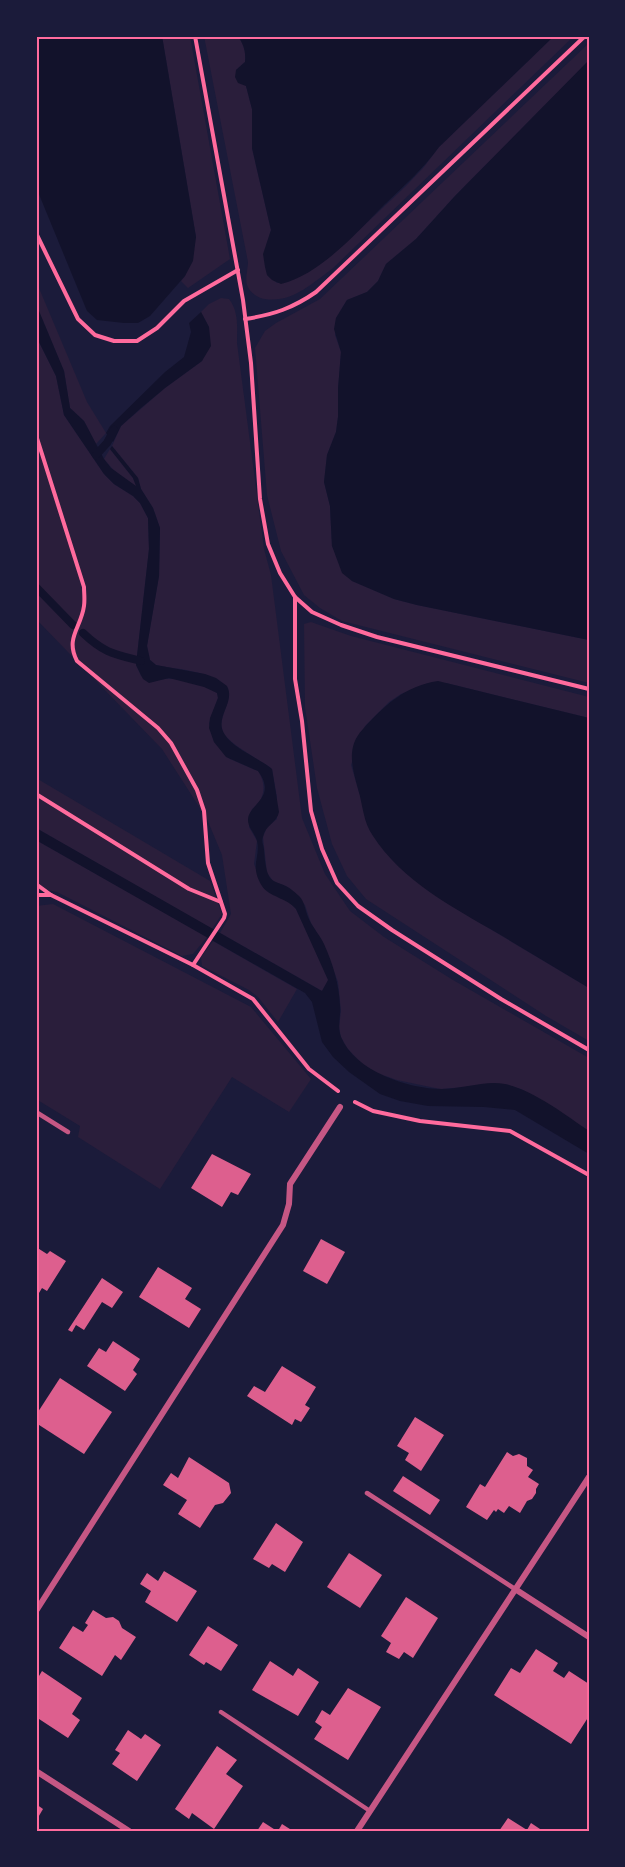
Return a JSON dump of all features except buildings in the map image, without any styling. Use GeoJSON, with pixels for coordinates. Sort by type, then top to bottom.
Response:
{"type":"FeatureCollection","features":[{"type":"Feature","properties":{"kind":"street"},"geometry":{"type":"LineString","coordinates":[[36,1611],[283,1225],[289,1204],[290,1184],[340,1107]]}},
{"type":"Feature","properties":{"kind":"street"},"geometry":{"type":"LineString","coordinates":[[357,1831],[589,1477]]}},
{"type":"Feature","properties":{"kind":"street"},"geometry":{"type":"LineString","coordinates":[[515,1589],[589,1637]]}},
{"type":"Feature","properties":{"kind":"street"},"geometry":{"type":"LineString","coordinates":[[36,1771],[129,1831]]}},
{"type":"Feature","properties":{"kind":"lane"},"geometry":{"type":"LineString","coordinates":[[36,1112],[68,1132]]}},
{"type":"Feature","properties":{"kind":"lane"},"geometry":{"type":"LineString","coordinates":[[367,1493],[515,1589]]}},
{"type":"Feature","properties":{"kind":"lane"},"geometry":{"type":"LineString","coordinates":[[220,1712],[370,1811]]}},
{"type":"Feature","properties":{"kind":"path"},"geometry":{"type":"LineString","coordinates":[[195,36],[245,319],[260,499],[268,544],[280,573],[295,597],[312,612],[350,628],[589,689]]}},
{"type":"Feature","properties":{"kind":"path"},"geometry":{"type":"LineString","coordinates":[[245,319],[281,312],[316,292],[585,36]]}},
{"type":"Feature","properties":{"kind":"path"},"geometry":{"type":"LineString","coordinates":[[36,233],[78,319],[94,335],[114,341],[138,340],[157,328],[184,301],[237,270]]}},
{"type":"Feature","properties":{"kind":"path"},"geometry":{"type":"LineString","coordinates":[[36,435],[84,586],[84,608],[71,645],[74,655],[77,661],[158,728],[171,743],[197,790],[204,810],[208,863],[225,914],[193,965]]}},
{"type":"Feature","properties":{"kind":"path"},"geometry":{"type":"LineString","coordinates":[[295,597],[295,679],[302,721],[310,811],[322,849],[338,883],[358,906],[392,930],[501,999],[589,1050]]}},
{"type":"Feature","properties":{"kind":"path"},"geometry":{"type":"LineString","coordinates":[[36,794],[189,889],[221,902]]}},
{"type":"Feature","properties":{"kind":"path"},"geometry":{"type":"LineString","coordinates":[[36,884],[51,896],[193,965],[253,999],[309,1069],[346,1097],[373,1111],[420,1121],[510,1131],[589,1175]]}},
{"type":"Feature","properties":{"kind":"path"},"geometry":{"type":"LineString","coordinates":[[36,895],[51,896]]}},
{"type":"Feature","properties":{"kind":"shaded area"},"geometry":{"type":"Polygon","coordinates":[[[36,36],[162,36],[196,237],[193,261],[185,276],[150,316],[138,323],[97,320],[87,311],[36,187],[36,36]]]}},
{"type":"Feature","properties":{"kind":"shaded area"},"geometry":{"type":"Polygon","coordinates":[[[162,36],[190,36],[230,259],[188,288],[181,281],[185,276],[196,237],[162,36]]]}},
{"type":"Feature","properties":{"kind":"shaded area"},"geometry":{"type":"Polygon","coordinates":[[[204,36],[238,36],[242,42],[245,62],[236,70],[246,86],[252,109],[252,148],[271,230],[266,246],[267,275],[277,283],[301,276],[340,248],[406,186],[439,147],[554,36],[574,36],[332,269],[293,295],[265,299],[257,296],[247,285],[248,262],[204,36]]]}},
{"type":"Feature","properties":{"kind":"shaded area"},"geometry":{"type":"Polygon","coordinates":[[[238,36],[554,36],[439,147],[413,177],[350,240],[310,271],[281,284],[267,275],[265,267],[263,254],[271,230],[252,148],[252,109],[246,86],[238,83],[235,77],[236,70],[245,62],[244,49],[238,36]]]}},
{"type":"Feature","properties":{"kind":"shaded area"},"geometry":{"type":"Polygon","coordinates":[[[589,43],[588,62],[455,196],[416,239],[386,264],[378,281],[367,292],[347,300],[336,318],[335,335],[341,352],[338,417],[336,432],[327,455],[324,482],[330,506],[332,546],[352,581],[394,599],[417,605],[589,640],[589,683],[342,621],[304,595],[281,551],[267,495],[255,348],[265,331],[320,299],[589,43]]]}},
{"type":"Feature","properties":{"kind":"shaded area"},"geometry":{"type":"Polygon","coordinates":[[[589,60],[589,640],[417,605],[394,599],[352,581],[342,573],[332,546],[330,506],[324,482],[327,455],[336,432],[338,417],[341,352],[334,329],[336,318],[347,300],[367,292],[378,281],[386,264],[416,239],[455,196],[589,60]]]}},
{"type":"Feature","properties":{"kind":"shaded area"},"geometry":{"type":"Polygon","coordinates":[[[36,281],[87,402],[106,433],[96,444],[84,421],[70,408],[64,371],[36,304],[36,281]]]}},
{"type":"Feature","properties":{"kind":"shaded area"},"geometry":{"type":"Polygon","coordinates":[[[221,298],[229,299],[236,314],[237,343],[264,549],[271,575],[302,818],[325,874],[350,911],[384,937],[453,980],[589,1058],[589,1131],[521,1089],[504,1084],[440,1089],[397,1080],[363,1065],[347,1048],[339,1027],[341,1011],[338,982],[323,943],[311,923],[305,905],[286,886],[274,882],[267,873],[263,837],[267,827],[277,819],[277,797],[272,769],[225,735],[222,723],[228,698],[226,686],[211,677],[193,671],[156,665],[150,660],[147,646],[159,576],[160,528],[138,478],[112,446],[121,426],[165,388],[202,361],[209,327],[201,312],[209,304],[221,298]]]}},
{"type":"Feature","properties":{"kind":"shaded area"},"geometry":{"type":"Polygon","coordinates":[[[36,304],[64,371],[70,408],[84,421],[111,468],[136,486],[133,478],[110,449],[112,446],[138,478],[160,528],[159,576],[147,646],[150,660],[156,665],[205,674],[227,686],[229,698],[222,723],[225,735],[234,745],[272,769],[279,812],[262,839],[265,864],[274,881],[285,885],[301,898],[310,921],[324,944],[333,967],[338,990],[340,1033],[348,1049],[370,1068],[384,1076],[414,1086],[442,1089],[497,1083],[516,1087],[549,1104],[589,1131],[589,1154],[515,1110],[428,1106],[400,1101],[380,1094],[349,1072],[333,1057],[322,1042],[312,1002],[305,993],[36,840],[36,828],[322,991],[328,980],[296,909],[265,890],[258,879],[256,872],[257,841],[248,820],[252,809],[264,794],[265,788],[258,771],[226,757],[214,742],[209,728],[210,718],[218,698],[217,693],[204,687],[169,678],[149,683],[143,679],[136,665],[149,549],[148,518],[140,503],[133,496],[114,484],[104,474],[64,415],[56,376],[36,336],[36,304]]]}},
{"type":"Feature","properties":{"kind":"shaded area"},"geometry":{"type":"Polygon","coordinates":[[[201,312],[209,327],[211,346],[202,361],[165,388],[121,426],[113,442],[106,433],[110,426],[165,372],[184,357],[191,332],[189,323],[201,312]]]}},
{"type":"Feature","properties":{"kind":"shaded area"},"geometry":{"type":"Polygon","coordinates":[[[36,336],[56,376],[64,415],[104,474],[140,503],[148,518],[149,549],[136,665],[141,676],[152,682],[168,679],[185,680],[217,693],[218,698],[209,723],[214,742],[230,759],[258,771],[263,781],[262,796],[252,809],[249,827],[257,841],[254,864],[263,887],[289,902],[296,909],[329,980],[322,991],[220,933],[231,914],[222,855],[207,819],[162,749],[36,619],[36,336]]]}},
{"type":"Feature","properties":{"kind":"shaded area"},"geometry":{"type":"Polygon","coordinates":[[[110,449],[133,478],[137,487],[117,474],[104,459],[110,449]]]}},
{"type":"Feature","properties":{"kind":"shaded area"},"geometry":{"type":"Polygon","coordinates":[[[311,622],[351,636],[589,697],[589,718],[446,683],[429,683],[401,694],[389,702],[365,726],[351,765],[359,792],[384,851],[420,884],[450,905],[589,988],[589,1041],[546,1016],[366,899],[347,876],[332,844],[317,788],[305,707],[304,624],[311,622]]]}},
{"type":"Feature","properties":{"kind":"shaded area"},"geometry":{"type":"Polygon","coordinates":[[[438,681],[589,718],[589,988],[430,892],[399,867],[370,831],[352,765],[354,743],[371,720],[396,698],[415,687],[438,681]]]}},
{"type":"Feature","properties":{"kind":"shaded area"},"geometry":{"type":"Polygon","coordinates":[[[36,778],[210,881],[222,914],[212,929],[36,828],[36,778]]]}},
{"type":"Feature","properties":{"kind":"shaded area"},"geometry":{"type":"Polygon","coordinates":[[[36,840],[207,937],[193,954],[182,956],[57,892],[36,891],[36,840]]]}},
{"type":"Feature","properties":{"kind":"shaded area"},"geometry":{"type":"Polygon","coordinates":[[[53,904],[251,1007],[311,1079],[289,1112],[232,1077],[160,1189],[78,1137],[80,1126],[36,1099],[36,906],[53,904]]]}},
{"type":"Feature","properties":{"kind":"shaded area"},"geometry":{"type":"Polygon","coordinates":[[[213,941],[297,989],[278,1022],[258,997],[249,990],[202,966],[201,957],[213,941]]]}},
{"type":"Feature","properties":{"kind":"waterway"},"geometry":{"type":"LineString","coordinates":[[96,455],[107,443],[114,430]]}},
{"type":"Feature","properties":{"kind":"waterway"},"geometry":{"type":"LineString","coordinates":[[36,587],[73,625]]}},
{"type":"Feature","properties":{"kind":"waterway"},"geometry":{"type":"LineString","coordinates":[[83,633],[110,652],[141,661]]}}]}
